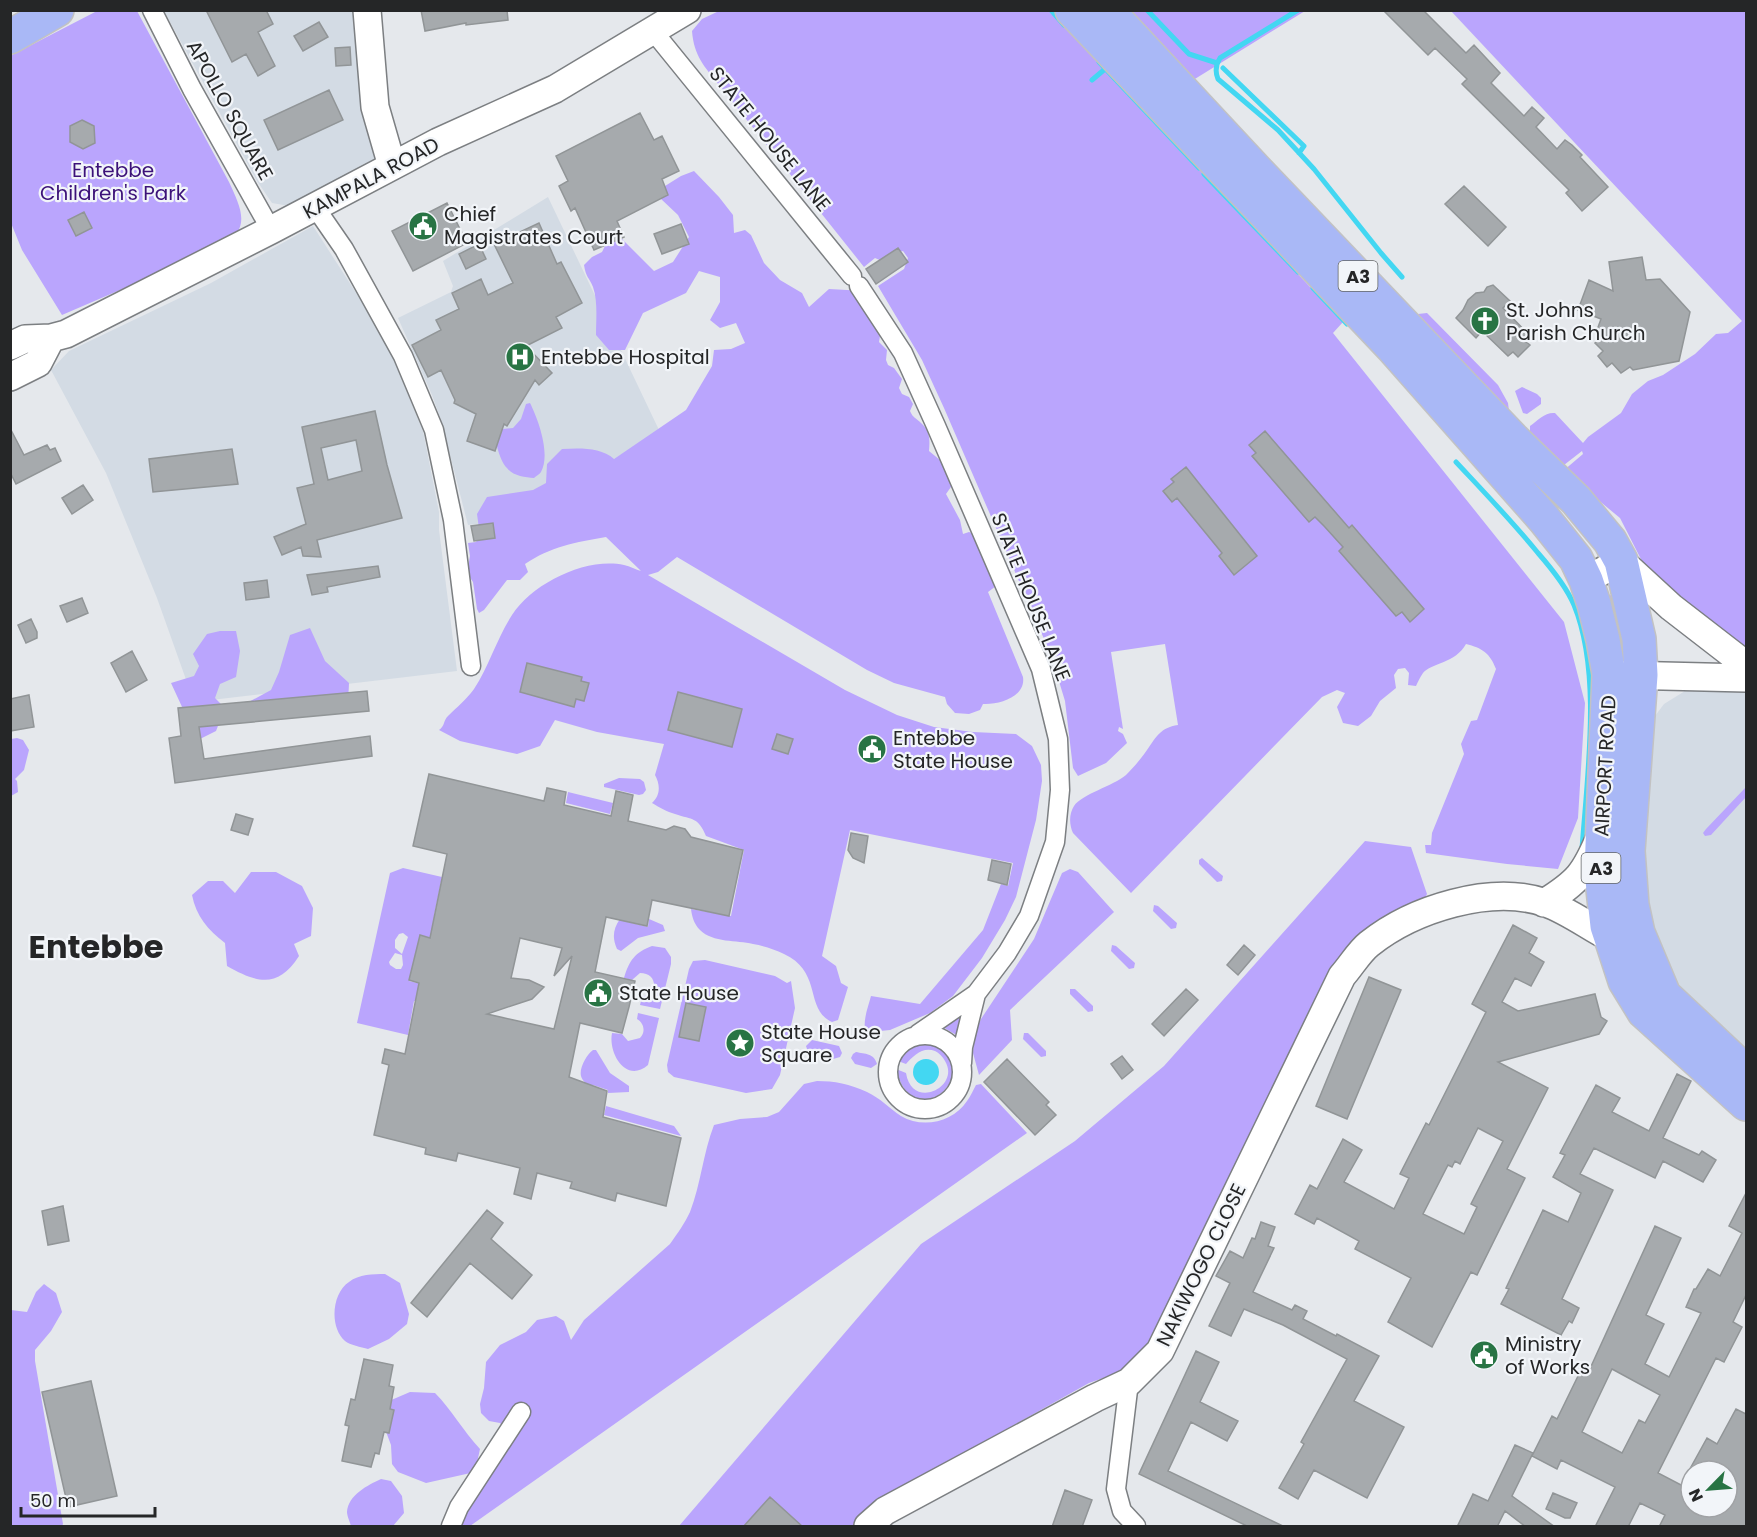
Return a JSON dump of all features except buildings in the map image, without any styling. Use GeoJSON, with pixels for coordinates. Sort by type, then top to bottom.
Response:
{"type":"FeatureCollection","features":[{"type":"Feature","properties":{"kind":"highway"},"geometry":{"type":"LineString","coordinates":[[10,37],[57,10]]}},
{"type":"Feature","properties":{"kind":"highway","name":"A3"},"geometry":{"type":"LineString","coordinates":[[1072,10],[1393,348],[1544,519],[1581,570]]}},
{"type":"Feature","properties":{"kind":"highway","name":"A3"},"geometry":{"type":"LineString","coordinates":[[1107,10],[1514,440],[1576,500],[1616,551]]}},
{"type":"Feature","properties":{"kind":"highway","name":"AIRPORT ROAD"},"geometry":{"type":"LineString","coordinates":[[1616,551],[1639,639],[1641,675],[1628,851],[1632,906],[1654,1003],[1746,1104]]}},
{"type":"Feature","properties":{"kind":"highway","name":"AIRPORT ROAD"},"geometry":{"type":"LineString","coordinates":[[1581,570],[1603,640],[1609,674],[1601,870],[1607,926],[1625,981],[1746,1072]]}},
{"type":"Feature","properties":{"kind":"street","name":"APOLLO SQUARE"},"geometry":{"type":"LineString","coordinates":[[152,10],[192,89],[271,230]]}},
{"type":"Feature","properties":{"kind":"street"},"geometry":{"type":"LineString","coordinates":[[367,10],[375,107],[392,166]]}},
{"type":"Feature","properties":{"kind":"street","name":"KAMPALA ROAD"},"geometry":{"type":"LineString","coordinates":[[10,346],[25,339],[51,338],[66,334],[438,142],[555,89],[687,10]]}},
{"type":"Feature","properties":{"kind":"street","name":"STATE HOUSE LANE"},"geometry":{"type":"LineString","coordinates":[[653,31],[856,283],[903,353],[1041,669],[1058,739],[1059,813],[1055,842],[1029,916],[1007,953],[976,994]]}},
{"type":"Feature","properties":{"kind":"street"},"geometry":{"type":"LineString","coordinates":[[315,207],[344,249],[403,356],[434,430],[453,520],[471,666]]}},
{"type":"Feature","properties":{"kind":"street"},"geometry":{"type":"LineString","coordinates":[[10,377],[38,363],[51,338]]}},
{"type":"Feature","properties":{"kind":"street"},"geometry":{"type":"LineString","coordinates":[[1581,570],[1616,551],[1671,607],[1746,665]]}},
{"type":"Feature","properties":{"kind":"street"},"geometry":{"type":"LineString","coordinates":[[1609,674],[1746,678]]}},
{"type":"Feature","properties":{"kind":"street"},"geometry":{"type":"LineString","coordinates":[[1544,903],[1579,877],[1590,862],[1602,834]]}},
{"type":"Feature","properties":{"kind":"street","name":"NAKIWOGO CLOSE"},"geometry":{"type":"LineString","coordinates":[[868,1527],[885,1510],[1095,1398],[1130,1382],[1160,1351],[1342,976],[1366,946],[1402,923],[1443,905],[1494,898],[1524,898],[1544,903],[1561,909],[1611,938]]}},
{"type":"Feature","properties":{"kind":"street"},"geometry":{"type":"LineString","coordinates":[[976,994],[963,1047],[961,1083],[950,1100],[933,1109],[913,1107],[904,1103],[896,1096],[890,1083],[888,1064],[890,1056],[907,1038],[918,1034],[976,994]]}},
{"type":"Feature","properties":{"kind":"street"},"geometry":{"type":"LineString","coordinates":[[918,1034],[933,1034],[946,1040],[956,1050],[962,1063]]}},
{"type":"Feature","properties":{"kind":"street"},"geometry":{"type":"LineString","coordinates":[[1130,1382],[1116,1489],[1122,1511],[1136,1527]]}},
{"type":"Feature","properties":{"kind":"street"},"geometry":{"type":"LineString","coordinates":[[450,1527],[459,1507],[521,1412]]}},
{"type":"Feature","properties":{"kind":"shaded area"},"geometry":{"type":"Polygon","coordinates":[[[164,11],[357,11],[378,149],[375,160],[295,207],[272,203],[257,181],[164,11]]]}},
{"type":"Feature","properties":{"kind":"shaded area","name":"Entebbe Hospital"},"geometry":{"type":"Polygon","coordinates":[[[548,197],[659,430],[591,474],[484,523],[468,525],[441,420],[398,318],[451,292],[453,286],[443,261],[548,197]]]}},
{"type":"Feature","properties":{"kind":"shaded area"},"geometry":{"type":"Polygon","coordinates":[[[313,226],[369,313],[393,358],[423,431],[439,512],[439,530],[457,671],[194,702],[157,598],[106,473],[51,370],[69,351],[211,283],[313,226]]]}},
{"type":"Feature","properties":{"kind":"shaded area"},"geometry":{"type":"Polygon","coordinates":[[[1709,685],[1746,687],[1746,1062],[1709,1033],[1638,927],[1651,728],[1655,716],[1664,704],[1685,691],[1709,685]]]}},
{"type":"Feature","properties":{"kind":"green space","name":"Entebbe Children's Park"},"geometry":{"type":"Polygon","coordinates":[[[97,11],[137,11],[229,182],[240,209],[241,225],[231,239],[222,246],[62,315],[22,250],[11,223],[10,56],[97,11]]]}},
{"type":"Feature","properties":{"kind":"green space"},"geometry":{"type":"Polygon","coordinates":[[[719,11],[1050,11],[1104,69],[1097,77],[1106,70],[1343,322],[1333,333],[1564,622],[1585,703],[1578,818],[1558,869],[1426,853],[1425,845],[1431,845],[1432,833],[1464,754],[1461,744],[1471,721],[1477,720],[1496,669],[1485,652],[1466,644],[1450,659],[1427,670],[1416,686],[1408,685],[1409,673],[1405,668],[1398,669],[1394,675],[1396,688],[1380,701],[1371,716],[1358,726],[1343,723],[1337,707],[1345,693],[1337,690],[1322,697],[1131,893],[1073,833],[1070,816],[1078,802],[1126,775],[1159,733],[1178,725],[1165,644],[1111,652],[1123,729],[1119,727],[1118,731],[1123,734],[1127,743],[1106,763],[1078,776],[1073,768],[1065,701],[1051,655],[922,360],[878,286],[904,269],[908,258],[903,251],[894,253],[882,261],[875,258],[864,267],[709,72],[697,54],[692,31],[702,19],[719,11]]]}},
{"type":"Feature","properties":{"kind":"green space"},"geometry":{"type":"Polygon","coordinates":[[[1122,11],[1305,11],[1190,82],[1122,11]]]}},
{"type":"Feature","properties":{"kind":"green space"},"geometry":{"type":"Polygon","coordinates":[[[1451,11],[1746,11],[1746,656],[1646,569],[1620,518],[1563,471],[1583,454],[1582,451],[1564,465],[1530,434],[1530,426],[1545,415],[1555,413],[1583,443],[1621,413],[1632,394],[1648,381],[1663,375],[1695,354],[1716,334],[1728,333],[1742,321],[1451,11]]]}},
{"type":"Feature","properties":{"kind":"green space"},"geometry":{"type":"Polygon","coordinates":[[[694,171],[733,215],[734,233],[745,230],[751,235],[764,263],[780,280],[802,293],[809,307],[829,289],[865,291],[882,324],[879,342],[887,350],[888,365],[894,368],[902,379],[899,388],[913,404],[910,411],[913,417],[928,432],[929,451],[952,470],[953,484],[946,494],[960,520],[963,534],[969,532],[979,536],[996,586],[988,592],[1023,677],[1023,684],[1016,695],[996,703],[983,704],[980,710],[969,714],[955,713],[947,704],[945,697],[894,683],[867,670],[677,557],[658,572],[648,575],[845,690],[897,715],[934,727],[1016,734],[1032,746],[1041,765],[1042,781],[1036,820],[1016,897],[1005,920],[982,958],[953,996],[930,1013],[890,1030],[880,1031],[877,1037],[866,1034],[865,1029],[871,996],[920,1004],[983,930],[1001,884],[1008,886],[1013,863],[850,830],[822,956],[836,966],[841,983],[848,987],[838,1020],[832,1022],[823,1016],[818,1008],[809,980],[804,970],[796,962],[784,954],[765,947],[712,937],[696,925],[691,909],[731,916],[744,850],[706,836],[694,820],[669,812],[652,803],[658,793],[659,786],[655,775],[664,744],[597,732],[555,720],[540,746],[517,754],[460,741],[439,730],[448,716],[474,689],[512,615],[533,593],[562,575],[593,565],[624,565],[641,571],[606,537],[574,543],[544,553],[525,564],[528,572],[520,580],[507,580],[484,610],[479,613],[473,582],[467,573],[470,556],[468,543],[476,542],[480,536],[477,514],[487,497],[533,490],[546,483],[547,464],[562,449],[596,450],[614,459],[686,410],[712,366],[714,350],[731,349],[745,343],[736,323],[720,328],[710,320],[720,302],[720,277],[699,271],[686,293],[643,313],[625,350],[609,350],[596,335],[596,298],[584,265],[592,257],[602,252],[609,238],[619,236],[654,271],[673,262],[689,237],[678,215],[660,198],[657,191],[694,171]]]}},
{"type":"Feature","properties":{"kind":"green space"},"geometry":{"type":"Polygon","coordinates":[[[1427,313],[1498,385],[1508,403],[1509,411],[1418,314],[1427,313]]]}},
{"type":"Feature","properties":{"kind":"green space"},"geometry":{"type":"Polygon","coordinates":[[[1522,387],[1541,398],[1541,404],[1527,414],[1523,413],[1515,391],[1522,387]]]}},
{"type":"Feature","properties":{"kind":"green space"},"geometry":{"type":"Polygon","coordinates":[[[530,403],[540,427],[545,456],[541,472],[534,478],[516,474],[504,464],[497,446],[493,422],[503,429],[513,428],[521,419],[526,404],[530,403]]]}},
{"type":"Feature","properties":{"kind":"green space"},"geometry":{"type":"Polygon","coordinates":[[[1611,595],[1614,597],[1624,643],[1622,646],[1618,646],[1608,597],[1611,595]]]}},
{"type":"Feature","properties":{"kind":"green space"},"geometry":{"type":"Polygon","coordinates":[[[310,628],[325,661],[349,683],[348,704],[245,704],[271,690],[290,635],[310,628]]]}},
{"type":"Feature","properties":{"kind":"green space"},"geometry":{"type":"Polygon","coordinates":[[[236,631],[240,651],[236,677],[220,684],[215,698],[225,708],[216,731],[200,739],[189,722],[171,683],[194,676],[199,666],[193,654],[207,634],[236,631]]]}},
{"type":"Feature","properties":{"kind":"green space"},"geometry":{"type":"Polygon","coordinates":[[[11,739],[23,740],[29,750],[24,770],[15,779],[18,792],[11,796],[11,739]]]}},
{"type":"Feature","properties":{"kind":"green space"},"geometry":{"type":"Polygon","coordinates":[[[619,778],[640,779],[644,782],[646,790],[639,795],[604,787],[604,784],[619,778]]]}},
{"type":"Feature","properties":{"kind":"green space"},"geometry":{"type":"Polygon","coordinates":[[[1746,787],[1746,797],[1711,835],[1705,836],[1703,833],[1706,829],[1746,787]]]}},
{"type":"Feature","properties":{"kind":"green space"},"geometry":{"type":"Polygon","coordinates":[[[568,792],[613,803],[610,814],[566,803],[568,792]]]}},
{"type":"Feature","properties":{"kind":"green space"},"geometry":{"type":"Polygon","coordinates":[[[1365,841],[1411,847],[1427,894],[1425,898],[1388,914],[1363,932],[1348,949],[1309,1011],[1155,1339],[1123,1371],[1089,1383],[878,1501],[852,1526],[679,1526],[921,1244],[1075,1141],[1164,1066],[1365,841]]]}},
{"type":"Feature","properties":{"kind":"green space"},"geometry":{"type":"Polygon","coordinates":[[[1202,858],[1223,876],[1222,881],[1217,882],[1199,864],[1202,858]]]}},
{"type":"Feature","properties":{"kind":"green space"},"geometry":{"type":"Polygon","coordinates":[[[403,868],[442,877],[434,916],[478,927],[474,949],[420,935],[409,981],[464,994],[460,1010],[414,1001],[408,1035],[357,1023],[390,873],[403,868]],[[403,933],[399,934],[395,940],[395,948],[402,954],[408,937],[403,933]],[[395,953],[389,962],[390,965],[401,969],[402,955],[395,953]]]}},
{"type":"Feature","properties":{"kind":"green space"},"geometry":{"type":"Polygon","coordinates":[[[1070,869],[1078,872],[1114,912],[1010,1010],[1012,1040],[979,1075],[973,1053],[974,1035],[981,1019],[1034,939],[1062,873],[1070,869]]]}},
{"type":"Feature","properties":{"kind":"green space"},"geometry":{"type":"Polygon","coordinates":[[[251,872],[276,872],[302,886],[313,908],[311,936],[294,944],[299,956],[283,974],[266,980],[248,976],[227,966],[225,943],[204,922],[196,910],[192,895],[208,881],[223,881],[235,893],[251,872]]]}},
{"type":"Feature","properties":{"kind":"green space"},"geometry":{"type":"Polygon","coordinates":[[[1154,905],[1177,923],[1176,928],[1171,929],[1153,911],[1154,905]]]}},
{"type":"Feature","properties":{"kind":"green space"},"geometry":{"type":"Polygon","coordinates":[[[628,917],[628,922],[648,927],[649,919],[663,925],[665,931],[638,938],[621,951],[615,945],[615,930],[620,919],[628,917]]]}},
{"type":"Feature","properties":{"kind":"green space"},"geometry":{"type":"Polygon","coordinates":[[[1112,945],[1135,963],[1134,968],[1129,969],[1111,951],[1112,945]]]}},
{"type":"Feature","properties":{"kind":"green space"},"geometry":{"type":"Polygon","coordinates":[[[652,946],[665,948],[671,957],[660,1009],[640,1005],[642,997],[650,994],[654,988],[651,977],[640,973],[632,980],[624,978],[634,958],[641,951],[652,946]]]}},
{"type":"Feature","properties":{"kind":"green space"},"geometry":{"type":"Polygon","coordinates":[[[705,960],[775,976],[787,983],[791,981],[795,1008],[780,1075],[772,1089],[746,1093],[674,1077],[668,1072],[667,1065],[689,969],[693,961],[705,960]]]}},
{"type":"Feature","properties":{"kind":"green space"},"geometry":{"type":"Polygon","coordinates":[[[1070,989],[1075,989],[1093,1006],[1093,1011],[1088,1012],[1070,994],[1070,989]]]}},
{"type":"Feature","properties":{"kind":"green space"},"geometry":{"type":"Polygon","coordinates":[[[967,1009],[958,1036],[941,1026],[967,1009]]]}},
{"type":"Feature","properties":{"kind":"green space"},"geometry":{"type":"Polygon","coordinates":[[[638,1013],[659,1018],[648,1065],[633,1071],[620,1064],[611,1041],[612,1033],[622,1034],[628,1041],[640,1038],[643,1028],[637,1019],[638,1013]]]}},
{"type":"Feature","properties":{"kind":"green space"},"geometry":{"type":"Polygon","coordinates":[[[1024,1033],[1028,1033],[1046,1051],[1046,1056],[1041,1057],[1023,1039],[1024,1033]]]}},
{"type":"Feature","properties":{"kind":"green space"},"geometry":{"type":"Polygon","coordinates":[[[812,1040],[839,1046],[842,1053],[840,1057],[833,1059],[808,1052],[806,1046],[812,1040]]]}},
{"type":"Feature","properties":{"kind":"green space"},"geometry":{"type":"Polygon","coordinates":[[[928,1043],[942,1046],[952,1057],[954,1070],[950,1083],[941,1094],[929,1100],[916,1099],[905,1089],[896,1069],[906,1073],[910,1084],[917,1091],[925,1093],[941,1086],[948,1071],[941,1055],[936,1052],[922,1051],[906,1064],[898,1061],[911,1048],[928,1043]]]}},
{"type":"Feature","properties":{"kind":"green space"},"geometry":{"type":"Polygon","coordinates":[[[593,1050],[596,1050],[610,1073],[629,1086],[629,1092],[608,1093],[608,1090],[593,1085],[591,1088],[584,1081],[581,1076],[582,1065],[593,1050]]]}},
{"type":"Feature","properties":{"kind":"green space"},"geometry":{"type":"Polygon","coordinates":[[[856,1052],[871,1056],[877,1064],[871,1068],[855,1064],[851,1058],[856,1052]]]}},
{"type":"Feature","properties":{"kind":"green space"},"geometry":{"type":"Polygon","coordinates":[[[817,1081],[861,1089],[901,1116],[928,1123],[954,1114],[967,1101],[976,1085],[981,1084],[1027,1133],[470,1526],[458,1526],[470,1501],[511,1436],[500,1423],[489,1421],[481,1413],[480,1404],[486,1362],[500,1345],[526,1332],[537,1320],[556,1316],[564,1321],[571,1340],[584,1320],[670,1244],[678,1232],[694,1201],[714,1125],[740,1119],[767,1117],[779,1112],[804,1084],[817,1081]]]}},
{"type":"Feature","properties":{"kind":"green space"},"geometry":{"type":"Polygon","coordinates":[[[606,1106],[674,1126],[681,1136],[604,1115],[606,1106]]]}},
{"type":"Feature","properties":{"kind":"green space"},"geometry":{"type":"Polygon","coordinates":[[[385,1274],[400,1283],[409,1314],[407,1324],[389,1339],[368,1349],[345,1341],[336,1327],[335,1319],[336,1302],[343,1287],[357,1277],[385,1274]]]}},
{"type":"Feature","properties":{"kind":"green space"},"geometry":{"type":"Polygon","coordinates":[[[44,1284],[56,1293],[62,1312],[51,1331],[35,1350],[35,1361],[63,1524],[62,1526],[11,1526],[11,1310],[27,1312],[36,1292],[44,1284]]]}},
{"type":"Feature","properties":{"kind":"green space"},"geometry":{"type":"Polygon","coordinates":[[[410,1392],[435,1393],[447,1406],[480,1449],[475,1472],[426,1483],[398,1472],[392,1464],[391,1445],[382,1421],[389,1401],[410,1392]]]}},
{"type":"Feature","properties":{"kind":"green space"},"geometry":{"type":"Polygon","coordinates":[[[381,1479],[391,1481],[402,1496],[404,1513],[393,1526],[351,1526],[347,1512],[351,1501],[360,1491],[381,1479]]]}},
{"type":"Feature","properties":{"kind":"water"},"geometry":{"type":"Polygon","coordinates":[[[926,1059],[935,1063],[939,1072],[935,1081],[926,1085],[917,1081],[913,1072],[917,1063],[926,1059]]]}},
{"type":"Feature","properties":{"kind":"waterway"},"geometry":{"type":"LineString","coordinates":[[1051,10],[1064,25]]}},
{"type":"Feature","properties":{"kind":"waterway"},"geometry":{"type":"LineString","coordinates":[[1147,10],[1189,54],[1217,63]]}},
{"type":"Feature","properties":{"kind":"waterway"},"geometry":{"type":"LineString","coordinates":[[1298,10],[1220,58],[1216,74],[1218,79],[1278,130],[1314,169],[1402,277]]}},
{"type":"Feature","properties":{"kind":"waterway"},"geometry":{"type":"LineString","coordinates":[[1099,62],[1199,168]]}},
{"type":"Feature","properties":{"kind":"waterway"},"geometry":{"type":"LineString","coordinates":[[1223,68],[1304,146],[1299,153]]}},
{"type":"Feature","properties":{"kind":"waterway"},"geometry":{"type":"LineString","coordinates":[[1092,80],[1105,69]]}},
{"type":"Feature","properties":{"kind":"waterway"},"geometry":{"type":"LineString","coordinates":[[1204,174],[1298,272]]}},
{"type":"Feature","properties":{"kind":"waterway"},"geometry":{"type":"LineString","coordinates":[[1313,288],[1347,324]]}},
{"type":"Feature","properties":{"kind":"waterway"},"geometry":{"type":"LineString","coordinates":[[1456,462],[1508,518],[1563,584],[1574,605],[1583,632],[1588,662],[1590,725],[1582,849]]}},
{"type":"Feature","properties":{"kind":"place","name":"Chief Magistrates Court"},"geometry":{"type":"Point","coordinates":[423,226]}},
{"type":"Feature","properties":{"kind":"place","name":"St. Johns Parish Church"},"geometry":{"type":"Point","coordinates":[1485,321]}},
{"type":"Feature","properties":{"kind":"place","name":"Entebbe Hospital"},"geometry":{"type":"Point","coordinates":[520,357]}},
{"type":"Feature","properties":{"kind":"place","name":"Entebbe State House"},"geometry":{"type":"Point","coordinates":[872,749]}},
{"type":"Feature","properties":{"kind":"place","name":"State House"},"geometry":{"type":"Point","coordinates":[598,993]}},
{"type":"Feature","properties":{"kind":"place","name":"State House Square"},"geometry":{"type":"Point","coordinates":[740,1043]}},
{"type":"Feature","properties":{"kind":"place","name":"Ministry of Works"},"geometry":{"type":"Point","coordinates":[1484,1355]}},
{"type":"Feature","properties":{"kind":"district","name":"Entebbe"},"geometry":{"type":"Point","coordinates":[96,946]}}]}
